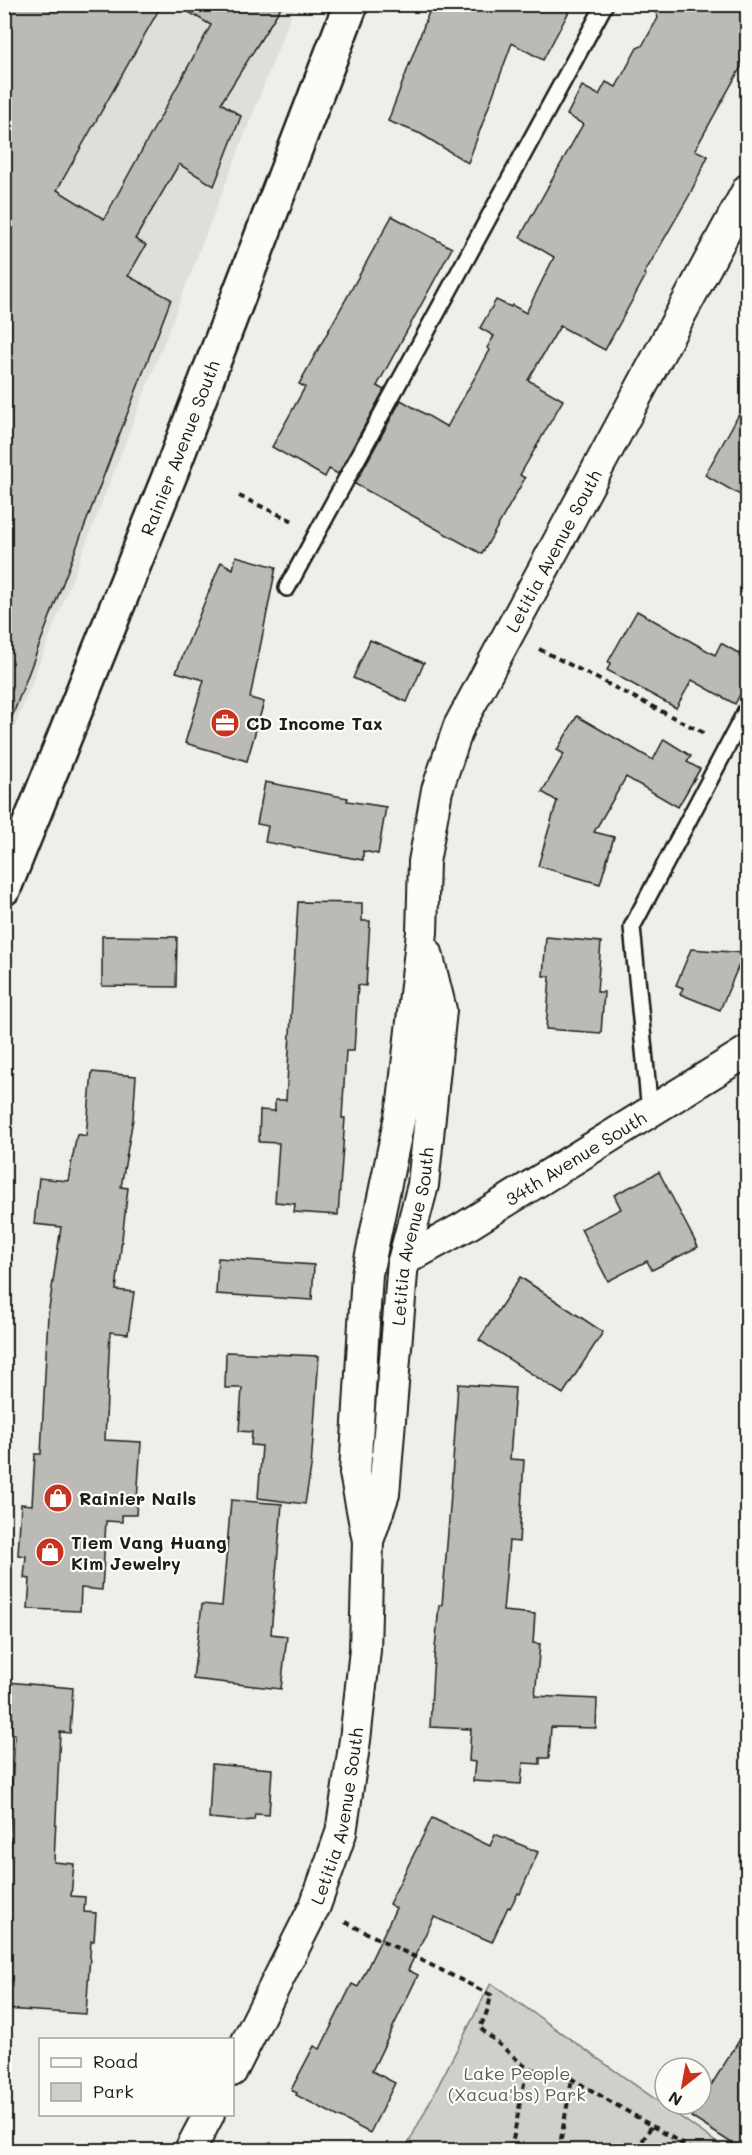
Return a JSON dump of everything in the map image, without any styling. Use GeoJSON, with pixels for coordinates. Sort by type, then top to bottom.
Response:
{"type":"FeatureCollection","features":[{"type":"Feature","properties":{"kind":"main road","name":"Rainier Avenue South"},"geometry":{"type":"LineString","coordinates":[[4,888],[171,472],[351,4]]}},
{"type":"Feature","properties":{"kind":"street","name":"Letitia Avenue South"},"geometry":{"type":"LineString","coordinates":[[234,2067],[315,1906],[341,1833],[365,1650],[368,1541],[356,1473],[368,1275],[403,1102],[422,932],[424,862],[437,790],[459,726],[747,189]]}},
{"type":"Feature","properties":{"kind":"street","name":"Letitia Avenue South"},"geometry":{"type":"LineString","coordinates":[[368,1541],[384,1494],[403,1261],[423,1185],[441,1010],[422,932]]}},
{"type":"Feature","properties":{"kind":"street","name":"34th Avenue South"},"geometry":{"type":"LineString","coordinates":[[403,1261],[476,1220],[747,1051]]}},
{"type":"Feature","properties":{"kind":"street"},"geometry":{"type":"LineString","coordinates":[[190,2151],[208,2116]]}},
{"type":"Feature","properties":{"kind":"lane"},"geometry":{"type":"LineString","coordinates":[[287,588],[605,4]]}},
{"type":"Feature","properties":{"kind":"lane"},"geometry":{"type":"LineString","coordinates":[[650,1112],[632,927],[747,707]]}},
{"type":"Feature","properties":{"kind":"path"},"geometry":{"type":"LineString","coordinates":[[239,496],[295,522]]}},
{"type":"Feature","properties":{"kind":"path"},"geometry":{"type":"LineString","coordinates":[[509,633],[727,745]]}},
{"type":"Feature","properties":{"kind":"path"},"geometry":{"type":"LineString","coordinates":[[343,1921],[491,1995],[480,2028],[527,2068],[572,2079],[693,2151]]}},
{"type":"Feature","properties":{"kind":"path"},"geometry":{"type":"LineString","coordinates":[[511,2151],[527,2068]]}},
{"type":"Feature","properties":{"kind":"path"},"geometry":{"type":"LineString","coordinates":[[560,2151],[572,2079]]}},
{"type":"Feature","properties":{"kind":"path"},"geometry":{"type":"LineString","coordinates":[[638,2151],[652,2125]]}},
{"type":"Feature","properties":{"kind":"shaded area"},"geometry":{"type":"Polygon","coordinates":[[[5,5],[295,5],[5,752],[5,5]]]}},
{"type":"Feature","properties":{"kind":"green space","name":"Lake People (Xacua'bs) Park"},"geometry":{"type":"Polygon","coordinates":[[[491,1983],[653,2098],[653,2116],[679,2116],[727,2150],[405,2150],[491,1983]]]}},
{"type":"Feature","properties":{"kind":"building"},"geometry":{"type":"Polygon","coordinates":[[[4,4],[162,4],[57,190],[104,219],[211,25],[175,4],[283,4],[221,103],[241,116],[214,186],[179,164],[135,239],[146,245],[128,276],[171,299],[7,730],[4,730],[4,4]]]}},
{"type":"Feature","properties":{"kind":"building"},"geometry":{"type":"Polygon","coordinates":[[[432,4],[573,4],[543,60],[512,43],[468,163],[421,134],[388,121],[432,4]]]}},
{"type":"Feature","properties":{"kind":"building"},"geometry":{"type":"Polygon","coordinates":[[[653,4],[747,4],[747,56],[695,150],[708,156],[689,196],[644,274],[646,275],[605,350],[560,326],[528,380],[563,400],[520,475],[525,478],[482,554],[355,484],[401,400],[447,427],[490,350],[487,348],[494,336],[480,328],[496,300],[526,313],[554,257],[520,237],[583,124],[567,115],[582,86],[599,95],[606,82],[616,87],[637,48],[642,46],[658,18],[653,4]]]}},
{"type":"Feature","properties":{"kind":"building"},"geometry":{"type":"Polygon","coordinates":[[[392,216],[452,248],[377,386],[384,390],[338,474],[329,469],[325,477],[272,447],[305,387],[299,384],[392,216]]]}},
{"type":"Feature","properties":{"kind":"building"},"geometry":{"type":"Polygon","coordinates":[[[747,400],[747,499],[705,475],[747,400]]]}},
{"type":"Feature","properties":{"kind":"building"},"geometry":{"type":"Polygon","coordinates":[[[236,556],[276,567],[250,698],[264,702],[247,761],[185,743],[204,680],[176,672],[221,562],[233,569],[236,556]]]}},
{"type":"Feature","properties":{"kind":"building"},"geometry":{"type":"Polygon","coordinates":[[[637,611],[715,655],[721,643],[747,658],[747,681],[735,704],[692,680],[676,708],[607,670],[611,663],[608,662],[637,611]]]}},
{"type":"Feature","properties":{"kind":"building"},"geometry":{"type":"Polygon","coordinates":[[[370,640],[424,663],[407,702],[353,678],[370,640]]]}},
{"type":"Feature","properties":{"kind":"building"},"geometry":{"type":"Polygon","coordinates":[[[577,716],[653,760],[664,739],[691,756],[687,762],[700,769],[678,807],[626,777],[594,832],[614,837],[600,884],[538,866],[557,801],[542,792],[564,754],[557,750],[577,716]]]}},
{"type":"Feature","properties":{"kind":"building"},"geometry":{"type":"Polygon","coordinates":[[[265,782],[348,798],[347,801],[386,807],[378,854],[363,851],[363,860],[265,842],[268,826],[257,824],[265,782]]]}},
{"type":"Feature","properties":{"kind":"building"},"geometry":{"type":"Polygon","coordinates":[[[298,902],[362,903],[362,921],[370,921],[366,986],[358,985],[354,1051],[346,1051],[342,1118],[345,1118],[338,1215],[294,1212],[295,1204],[275,1202],[279,1143],[259,1142],[260,1110],[275,1111],[275,1100],[286,1100],[298,902]]]}},
{"type":"Feature","properties":{"kind":"building"},"geometry":{"type":"Polygon","coordinates":[[[102,936],[177,937],[176,987],[102,986],[102,936]]]}},
{"type":"Feature","properties":{"kind":"building"},"geometry":{"type":"Polygon","coordinates":[[[546,937],[601,942],[597,992],[604,992],[601,1033],[546,1029],[550,976],[543,976],[546,937]]]}},
{"type":"Feature","properties":{"kind":"building"},"geometry":{"type":"Polygon","coordinates":[[[691,949],[744,953],[720,1010],[680,994],[683,988],[676,985],[691,949]]]}},
{"type":"Feature","properties":{"kind":"building"},"geometry":{"type":"Polygon","coordinates":[[[92,1072],[136,1076],[133,1119],[121,1187],[128,1188],[116,1290],[134,1292],[128,1334],[110,1332],[105,1440],[141,1442],[136,1515],[122,1515],[122,1522],[106,1521],[102,1590],[81,1588],[80,1611],[28,1609],[30,1579],[24,1578],[26,1556],[18,1555],[21,1504],[32,1505],[35,1454],[41,1454],[48,1315],[61,1227],[34,1224],[39,1178],[68,1181],[77,1134],[86,1136],[92,1072]]]}},
{"type":"Feature","properties":{"kind":"building"},"geometry":{"type":"Polygon","coordinates":[[[659,1172],[698,1247],[652,1270],[647,1261],[608,1281],[581,1229],[621,1209],[614,1195],[659,1172]]]}},
{"type":"Feature","properties":{"kind":"building"},"geometry":{"type":"Polygon","coordinates":[[[218,1258],[314,1265],[312,1300],[216,1294],[218,1258]]]}},
{"type":"Feature","properties":{"kind":"building"},"geometry":{"type":"Polygon","coordinates":[[[520,1277],[603,1332],[563,1394],[479,1340],[520,1277]]]}},
{"type":"Feature","properties":{"kind":"building"},"geometry":{"type":"Polygon","coordinates":[[[226,1352],[319,1356],[311,1467],[305,1504],[258,1498],[262,1446],[251,1445],[252,1432],[239,1431],[242,1388],[225,1388],[226,1352]]]}},
{"type":"Feature","properties":{"kind":"building"},"geometry":{"type":"Polygon","coordinates":[[[458,1384],[515,1388],[510,1459],[524,1460],[519,1542],[509,1541],[503,1611],[535,1614],[533,1643],[540,1644],[535,1696],[597,1699],[596,1728],[551,1727],[549,1758],[540,1758],[540,1764],[523,1763],[521,1784],[473,1781],[475,1762],[469,1761],[471,1729],[430,1727],[439,1605],[442,1605],[450,1508],[458,1384]]]}},
{"type":"Feature","properties":{"kind":"building"},"geometry":{"type":"Polygon","coordinates":[[[231,1500],[282,1504],[271,1634],[287,1636],[281,1689],[193,1679],[202,1604],[222,1606],[231,1500]]]}},
{"type":"Feature","properties":{"kind":"building"},"geometry":{"type":"Polygon","coordinates":[[[7,1682],[73,1688],[70,1733],[60,1732],[54,1862],[74,1864],[71,1896],[85,1897],[84,1912],[96,1913],[94,1941],[91,1941],[86,2014],[4,2009],[4,1907],[11,1838],[9,1838],[15,1734],[10,1733],[12,1715],[4,1714],[7,1682]]]}},
{"type":"Feature","properties":{"kind":"building"},"geometry":{"type":"Polygon","coordinates":[[[212,1764],[272,1769],[269,1815],[255,1814],[254,1820],[242,1821],[209,1818],[212,1764]]]}},
{"type":"Feature","properties":{"kind":"building"},"geometry":{"type":"Polygon","coordinates":[[[432,1818],[490,1846],[495,1834],[538,1852],[520,1894],[518,1893],[510,1908],[508,1907],[492,1942],[434,1917],[408,1970],[418,1975],[372,2071],[395,2083],[370,2133],[296,2095],[297,2093],[291,2090],[314,2046],[320,2049],[352,1984],[358,1987],[396,1908],[389,1904],[432,1818]]]}},
{"type":"Feature","properties":{"kind":"building"},"geometry":{"type":"Polygon","coordinates":[[[747,2028],[747,2151],[691,2117],[713,2116],[713,2082],[747,2028]]]}},
{"type":"Feature","properties":{"kind":"place","name":"CD Income Tax"},"geometry":{"type":"Point","coordinates":[225,723]}},
{"type":"Feature","properties":{"kind":"place","name":"Rainier Nails"},"geometry":{"type":"Point","coordinates":[58,1498]}},
{"type":"Feature","properties":{"kind":"place","name":"Tiem Vang Huang Kim Jewelry"},"geometry":{"type":"Point","coordinates":[50,1552]}}]}
